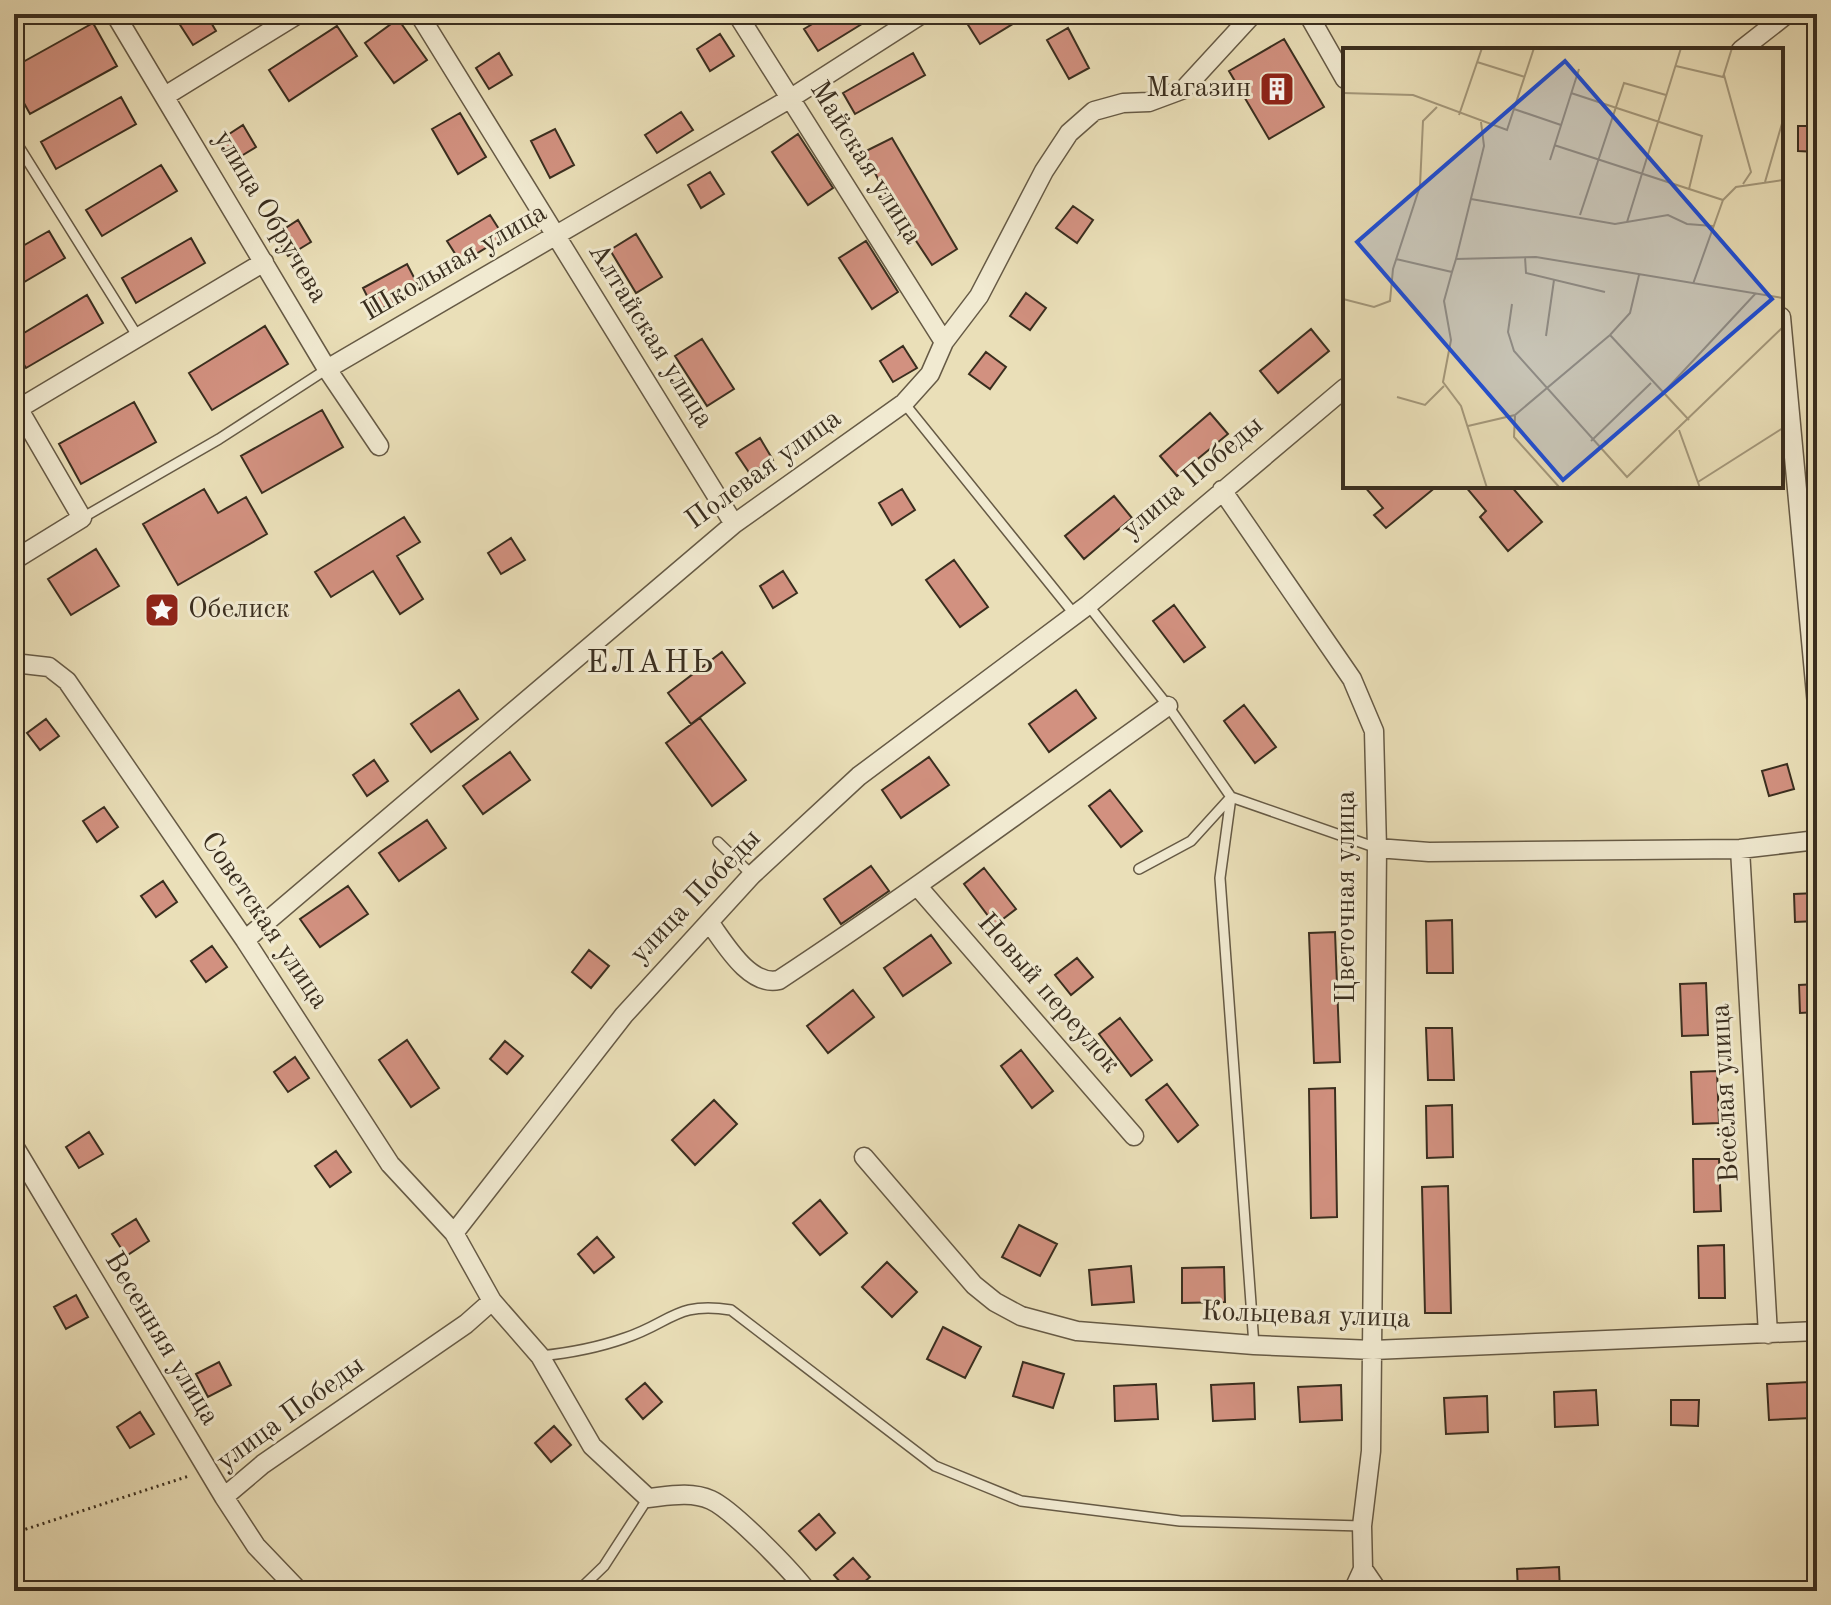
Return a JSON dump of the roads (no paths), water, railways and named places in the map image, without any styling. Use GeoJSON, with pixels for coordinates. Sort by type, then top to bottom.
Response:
{"type":"FeatureCollection","features":[{"type":"Feature","properties":{"kind":"street","name":"улица Обручева"},"geometry":{"type":"LineString","coordinates":[[115,14],[327,369],[379,446]]}},
{"type":"Feature","properties":{"kind":"street"},"geometry":{"type":"LineString","coordinates":[[165,96],[298,14]]}},
{"type":"Feature","properties":{"kind":"street","name":"Алтайская улица"},"geometry":{"type":"LineString","coordinates":[[419,14],[734,524]]}},
{"type":"Feature","properties":{"kind":"street","name":"Майская улица"},"geometry":{"type":"LineString","coordinates":[[737,14],[944,342]]}},
{"type":"Feature","properties":{"kind":"street","name":"Школьная улица"},"geometry":{"type":"LineString","coordinates":[[327,369],[791,98],[922,14]]}},
{"type":"Feature","properties":{"kind":"street","name":"Полевая улица"},"geometry":{"type":"LineString","coordinates":[[245,940],[734,524],[904,403],[930,374],[944,342],[979,296],[1044,171],[1069,133],[1094,111],[1123,103],[1149,102],[1184,89],[1253,14]]}},
{"type":"Feature","properties":{"kind":"street"},"geometry":{"type":"LineString","coordinates":[[1308,14],[1343,75]]}},
{"type":"Feature","properties":{"kind":"street"},"geometry":{"type":"LineString","coordinates":[[1744,48],[1787,14]]}},
{"type":"Feature","properties":{"kind":"street"},"geometry":{"type":"LineString","coordinates":[[82,518],[16,405],[264,262]]}},
{"type":"Feature","properties":{"kind":"street"},"geometry":{"type":"LineString","coordinates":[[1783,339],[1817,705]]}},
{"type":"Feature","properties":{"kind":"street","name":"улица Победы"},"geometry":{"type":"LineString","coordinates":[[454,1233],[624,1015],[752,875],[859,776],[1082,610],[1343,390]]}},
{"type":"Feature","properties":{"kind":"street","name":"Цветочная улица"},"geometry":{"type":"LineString","coordinates":[[1222,490],[1352,679],[1374,731],[1377,848],[1373,1350],[1369,1488],[1362,1526],[1363,1569]]}},
{"type":"Feature","properties":{"kind":"street","name":"Школьная улица"},"geometry":{"type":"LineString","coordinates":[[14,560],[82,518]]}},
{"type":"Feature","properties":{"kind":"street","name":"Советская улица"},"geometry":{"type":"LineString","coordinates":[[14,663],[49,667],[67,681],[245,940],[390,1164],[454,1233]]}},
{"type":"Feature","properties":{"kind":"street"},"geometry":{"type":"LineString","coordinates":[[709,922],[736,958],[771,982],[919,888],[955,856],[1168,706]]}},
{"type":"Feature","properties":{"kind":"street"},"geometry":{"type":"LineString","coordinates":[[1377,848],[1429,852],[1740,849],[1817,840]]}},
{"type":"Feature","properties":{"kind":"street","name":"Весёлая улица"},"geometry":{"type":"LineString","coordinates":[[1740,849],[1768,1334]]}},
{"type":"Feature","properties":{"kind":"street","name":"Новый переулок"},"geometry":{"type":"LineString","coordinates":[[919,888],[1134,1136]]}},
{"type":"Feature","properties":{"kind":"street","name":"Весенняя улица"},"geometry":{"type":"LineString","coordinates":[[14,1146],[224,1497],[256,1546],[299,1591]]}},
{"type":"Feature","properties":{"kind":"street","name":"Кольцевая улица"},"geometry":{"type":"LineString","coordinates":[[864,1157],[974,1285],[995,1302],[1021,1316],[1077,1331],[1254,1345],[1373,1350],[1817,1331]]}},
{"type":"Feature","properties":{"kind":"street"},"geometry":{"type":"LineString","coordinates":[[454,1233],[492,1301],[540,1356],[592,1446],[648,1498],[685,1494],[712,1500],[789,1566],[807,1591]]}},
{"type":"Feature","properties":{"kind":"street","name":"улица Победы"},"geometry":{"type":"LineString","coordinates":[[224,1497],[263,1464],[466,1324],[492,1301]]}},
{"type":"Feature","properties":{"kind":"street"},"geometry":{"type":"LineString","coordinates":[[1353,1591],[1363,1569]]}},
{"type":"Feature","properties":{"kind":"street"},"geometry":{"type":"LineString","coordinates":[[1363,1569],[1378,1591]]}},
{"type":"Feature","properties":{"kind":"lane"},"geometry":{"type":"LineString","coordinates":[[14,139],[138,337]]}},
{"type":"Feature","properties":{"kind":"lane","name":"Школьная улица"},"geometry":{"type":"LineString","coordinates":[[82,518],[219,439],[327,369]]}},
{"type":"Feature","properties":{"kind":"lane"},"geometry":{"type":"LineString","coordinates":[[904,403],[1168,706],[1231,797],[1377,848]]}},
{"type":"Feature","properties":{"kind":"lane"},"geometry":{"type":"LineString","coordinates":[[1139,869],[1191,841],[1231,797]]}},
{"type":"Feature","properties":{"kind":"lane"},"geometry":{"type":"LineString","coordinates":[[1231,797],[1220,878],[1254,1345]]}},
{"type":"Feature","properties":{"kind":"lane"},"geometry":{"type":"LineString","coordinates":[[718,842],[752,875]]}},
{"type":"Feature","properties":{"kind":"lane"},"geometry":{"type":"LineString","coordinates":[[540,1356],[584,1351],[629,1337],[675,1313],[703,1305],[731,1310],[935,1466],[1021,1501],[1180,1521],[1362,1526]]}},
{"type":"Feature","properties":{"kind":"lane"},"geometry":{"type":"LineString","coordinates":[[578,1591],[604,1566],[648,1498]]}},
{"type":"Feature","properties":{"kind":"place","name":"Магазин"},"geometry":{"type":"Point","coordinates":[1277,89]}},
{"type":"Feature","properties":{"kind":"place","name":"Обелиск"},"geometry":{"type":"Point","coordinates":[162,610]}},
{"type":"Feature","properties":{"kind":"district","name":"ЕЛАНЬ"},"geometry":{"type":"Point","coordinates":[651,664]}}]}
